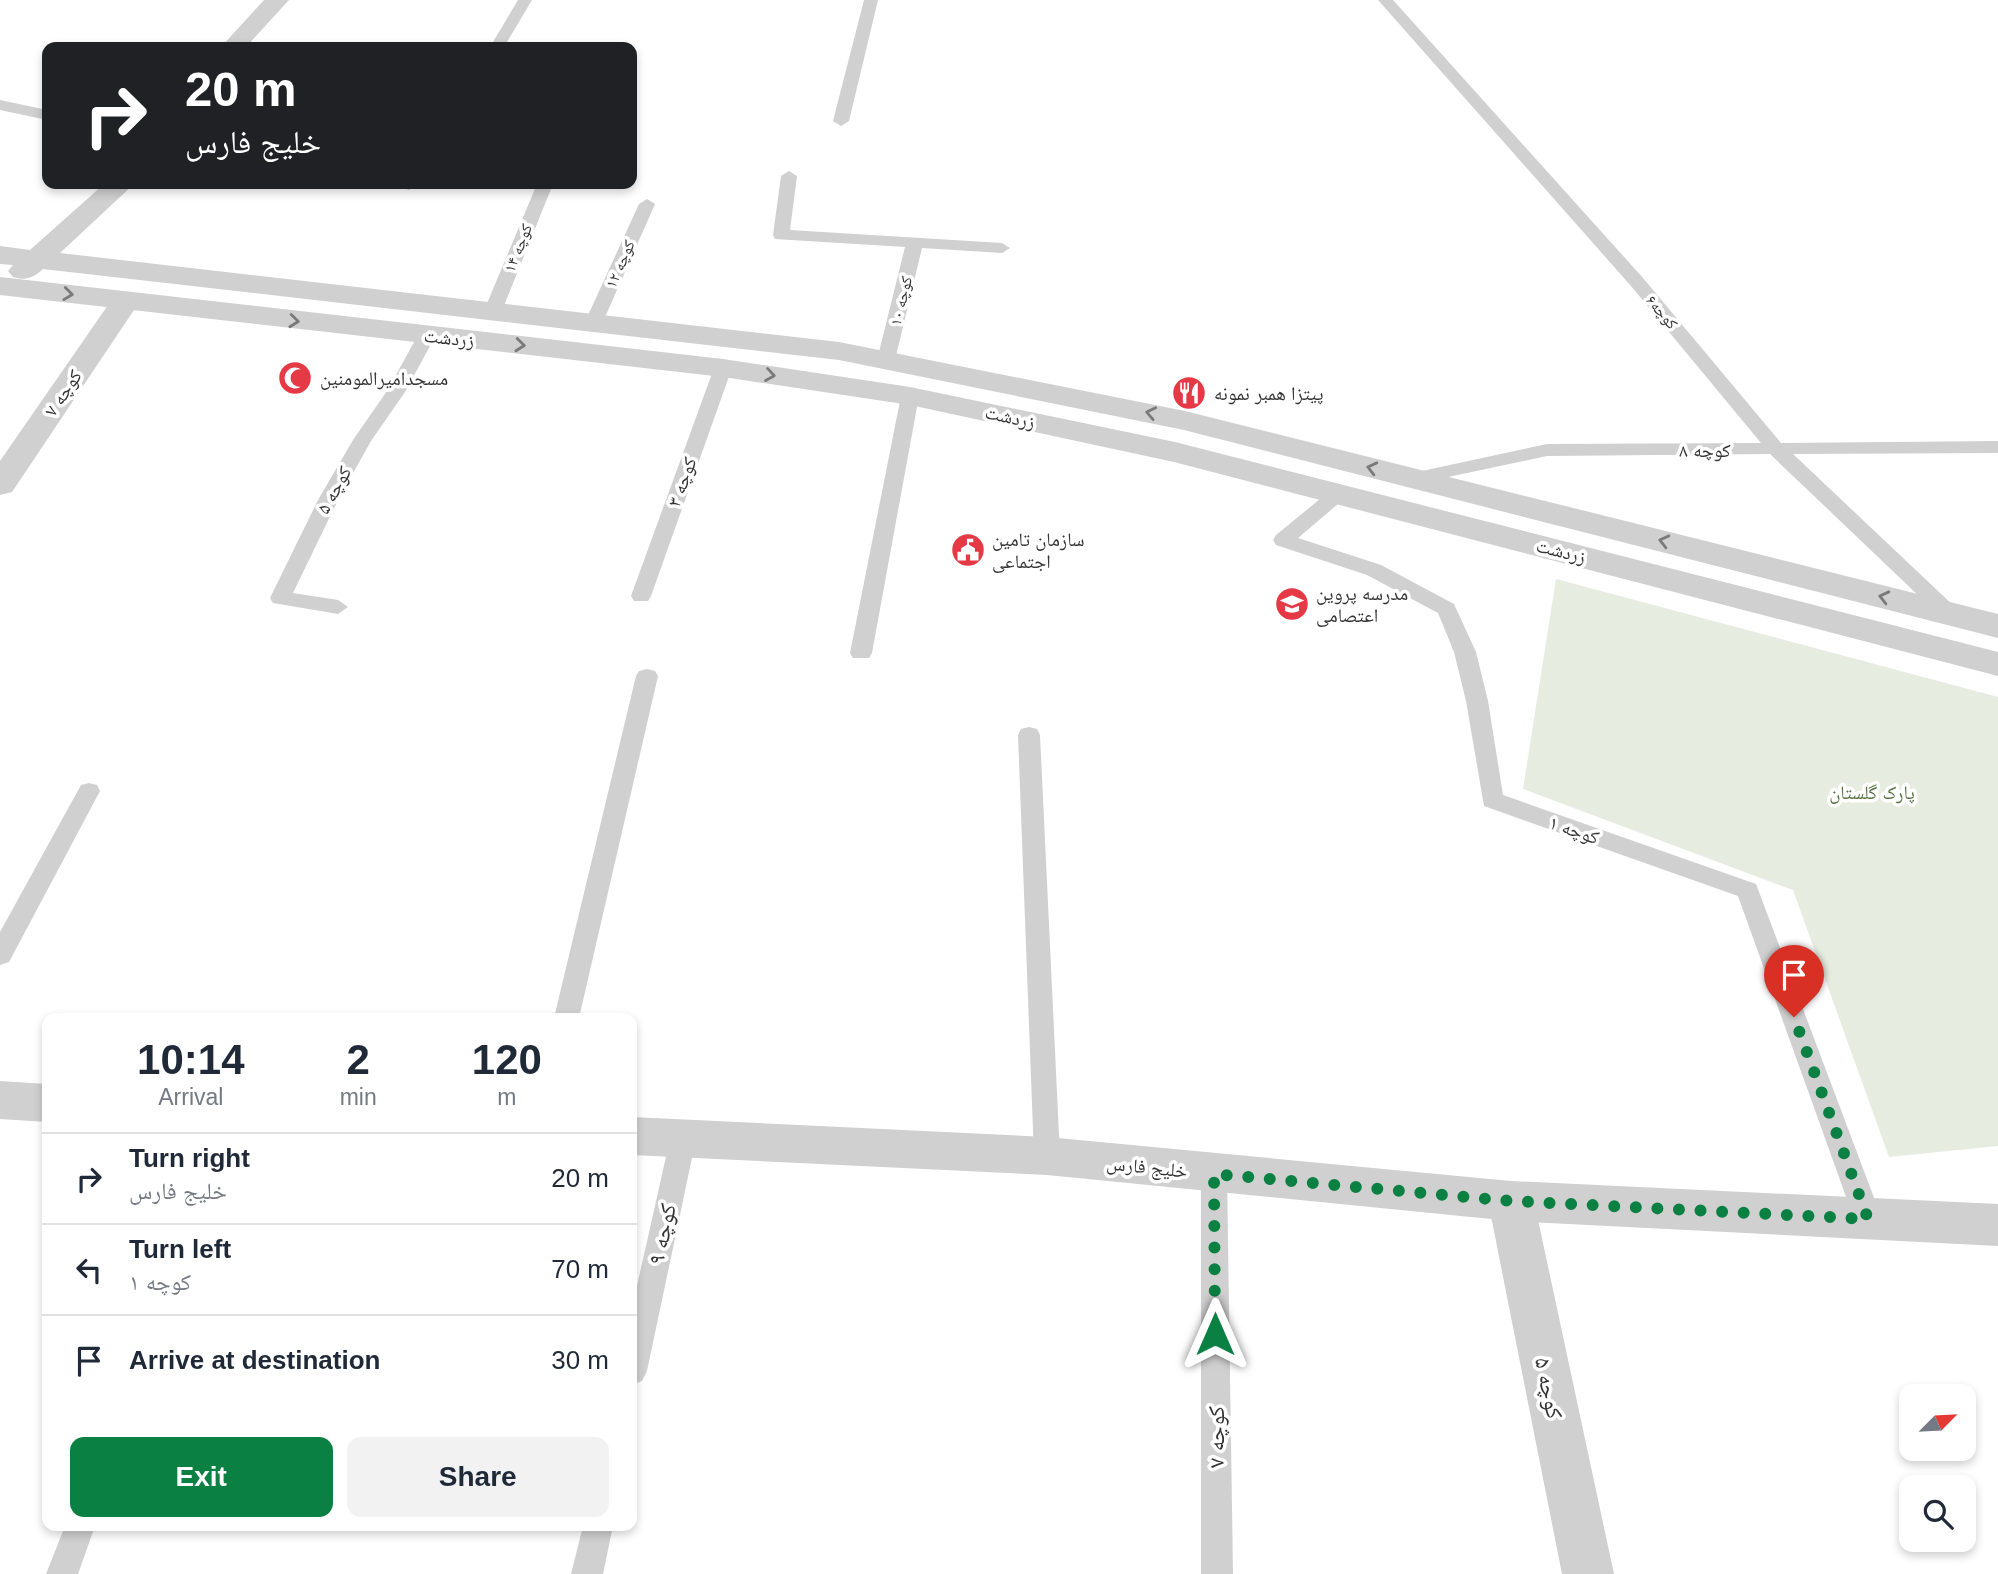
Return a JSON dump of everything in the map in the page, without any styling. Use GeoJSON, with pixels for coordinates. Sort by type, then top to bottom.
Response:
{"type":"FeatureCollection","features":[{"type":"Feature","properties":{"kind":"street"},"geometry":{"type":"LineString","coordinates":[[238,42],[276,0]]}},
{"type":"Feature","properties":{"kind":"street"},"geometry":{"type":"LineString","coordinates":[[37,260],[115,189]]}},
{"type":"Feature","properties":{"kind":"street","name":"زردشت"},"geometry":{"type":"LineString","coordinates":[[1,279],[37,260],[839,352],[886,360],[1185,421],[1998,626]]}},
{"type":"Feature","properties":{"kind":"street","name":"زردشت"},"geometry":{"type":"LineString","coordinates":[[1,279],[125,301],[723,368],[910,396],[1175,452],[1998,664]]}},
{"type":"Feature","properties":{"kind":"street","name":"کوچه ۷"},"geometry":{"type":"LineString","coordinates":[[0,485],[125,301]]}},
{"type":"Feature","properties":{"kind":"street"},"geometry":{"type":"LineString","coordinates":[[0,1100],[42,1103]]}},
{"type":"Feature","properties":{"kind":"street","name":"خلیج فارس"},"geometry":{"type":"LineString","coordinates":[[637,1136],[1047,1156],[1511,1201],[1998,1225]]}},
{"type":"Feature","properties":{"kind":"street","name":"کوچه ۵"},"geometry":{"type":"LineString","coordinates":[[1511,1201],[1588,1574]]}},
{"type":"Feature","properties":{"kind":"lane"},"geometry":{"type":"LineString","coordinates":[[499,42],[525,0]]}},
{"type":"Feature","properties":{"kind":"lane"},"geometry":{"type":"LineString","coordinates":[[841,121],[871,0]]}},
{"type":"Feature","properties":{"kind":"lane","name":"کوچه۶"},"geometry":{"type":"LineString","coordinates":[[1385,0],[1637,282],[1777,450],[1949,613]]}},
{"type":"Feature","properties":{"kind":"lane"},"geometry":{"type":"LineString","coordinates":[[0,105],[42,115]]}},
{"type":"Feature","properties":{"kind":"lane"},"geometry":{"type":"LineString","coordinates":[[789,176],[781,235],[1002,248]]}},
{"type":"Feature","properties":{"kind":"lane","name":"کوچه ۱۴"},"geometry":{"type":"LineString","coordinates":[[492,313],[543,189]]}},
{"type":"Feature","properties":{"kind":"lane","name":"کوچه ۱۲"},"geometry":{"type":"LineString","coordinates":[[593,324],[647,204]]}},
{"type":"Feature","properties":{"kind":"lane","name":"کوچه ۱۰"},"geometry":{"type":"LineString","coordinates":[[886,360],[915,243]]}},
{"type":"Feature","properties":{"kind":"lane","name":"کوچه ۵"},"geometry":{"type":"LineString","coordinates":[[338,607],[280,598],[362,440],[396,392],[428,335]]}},
{"type":"Feature","properties":{"kind":"lane","name":"کوچه ۳"},"geometry":{"type":"LineString","coordinates":[[640,596],[723,368]]}},
{"type":"Feature","properties":{"kind":"lane"},"geometry":{"type":"LineString","coordinates":[[860,653],[910,396]]}},
{"type":"Feature","properties":{"kind":"lane","name":"کوچه ۸"},"geometry":{"type":"LineString","coordinates":[[1415,478],[1547,450],[1998,447]]}},
{"type":"Feature","properties":{"kind":"lane","name":"کوچه ۱"},"geometry":{"type":"LineString","coordinates":[[1338,494],[1283,540],[1374,570],[1447,609],[1465,652],[1477,701],[1492,800],[1748,890],[1868,1219]]}},
{"type":"Feature","properties":{"kind":"lane"},"geometry":{"type":"LineString","coordinates":[[567,1013],[647,676]]}},
{"type":"Feature","properties":{"kind":"lane"},"geometry":{"type":"LineString","coordinates":[[1030,735],[1047,1156]]}},
{"type":"Feature","properties":{"kind":"lane"},"geometry":{"type":"LineString","coordinates":[[0,955],[89,791]]}},
{"type":"Feature","properties":{"kind":"lane","name":"کوچه ۹"},"geometry":{"type":"LineString","coordinates":[[637,1348],[683,1139]]}},
{"type":"Feature","properties":{"kind":"lane","name":"کوچه ۷"},"geometry":{"type":"LineString","coordinates":[[1214,1174],[1217,1574]]}},
{"type":"Feature","properties":{"kind":"lane"},"geometry":{"type":"LineString","coordinates":[[62,1574],[78,1531]]}},
{"type":"Feature","properties":{"kind":"lane"},"geometry":{"type":"LineString","coordinates":[[587,1574],[597,1531]]}},
{"type":"Feature","properties":{"kind":"green space","name":"پارک گلستان"},"geometry":{"type":"Polygon","coordinates":[[[1556,579],[1998,697],[1998,1146],[1889,1157],[1793,890],[1523,789],[1556,579]]]}},
{"type":"Feature","properties":{"kind":"place","name":"مسجدامیرالمومنین"},"geometry":{"type":"Point","coordinates":[295,378]}},
{"type":"Feature","properties":{"kind":"place","name":"پیتزا همبر نمونه"},"geometry":{"type":"Point","coordinates":[1189,393]}},
{"type":"Feature","properties":{"kind":"place","name":"سازمان تامین اجتماعی"},"geometry":{"type":"Point","coordinates":[968,550]}},
{"type":"Feature","properties":{"kind":"place","name":"مدرسه پروین اعتصامی"},"geometry":{"type":"Point","coordinates":[1292,604]}},
{"type":"Feature","properties":{"kind":"route"},"geometry":{"type":"LineString","coordinates":[[1215,1334],[1214,1174],[1511,1201],[1868,1219],[1794,1017]]}}]}
